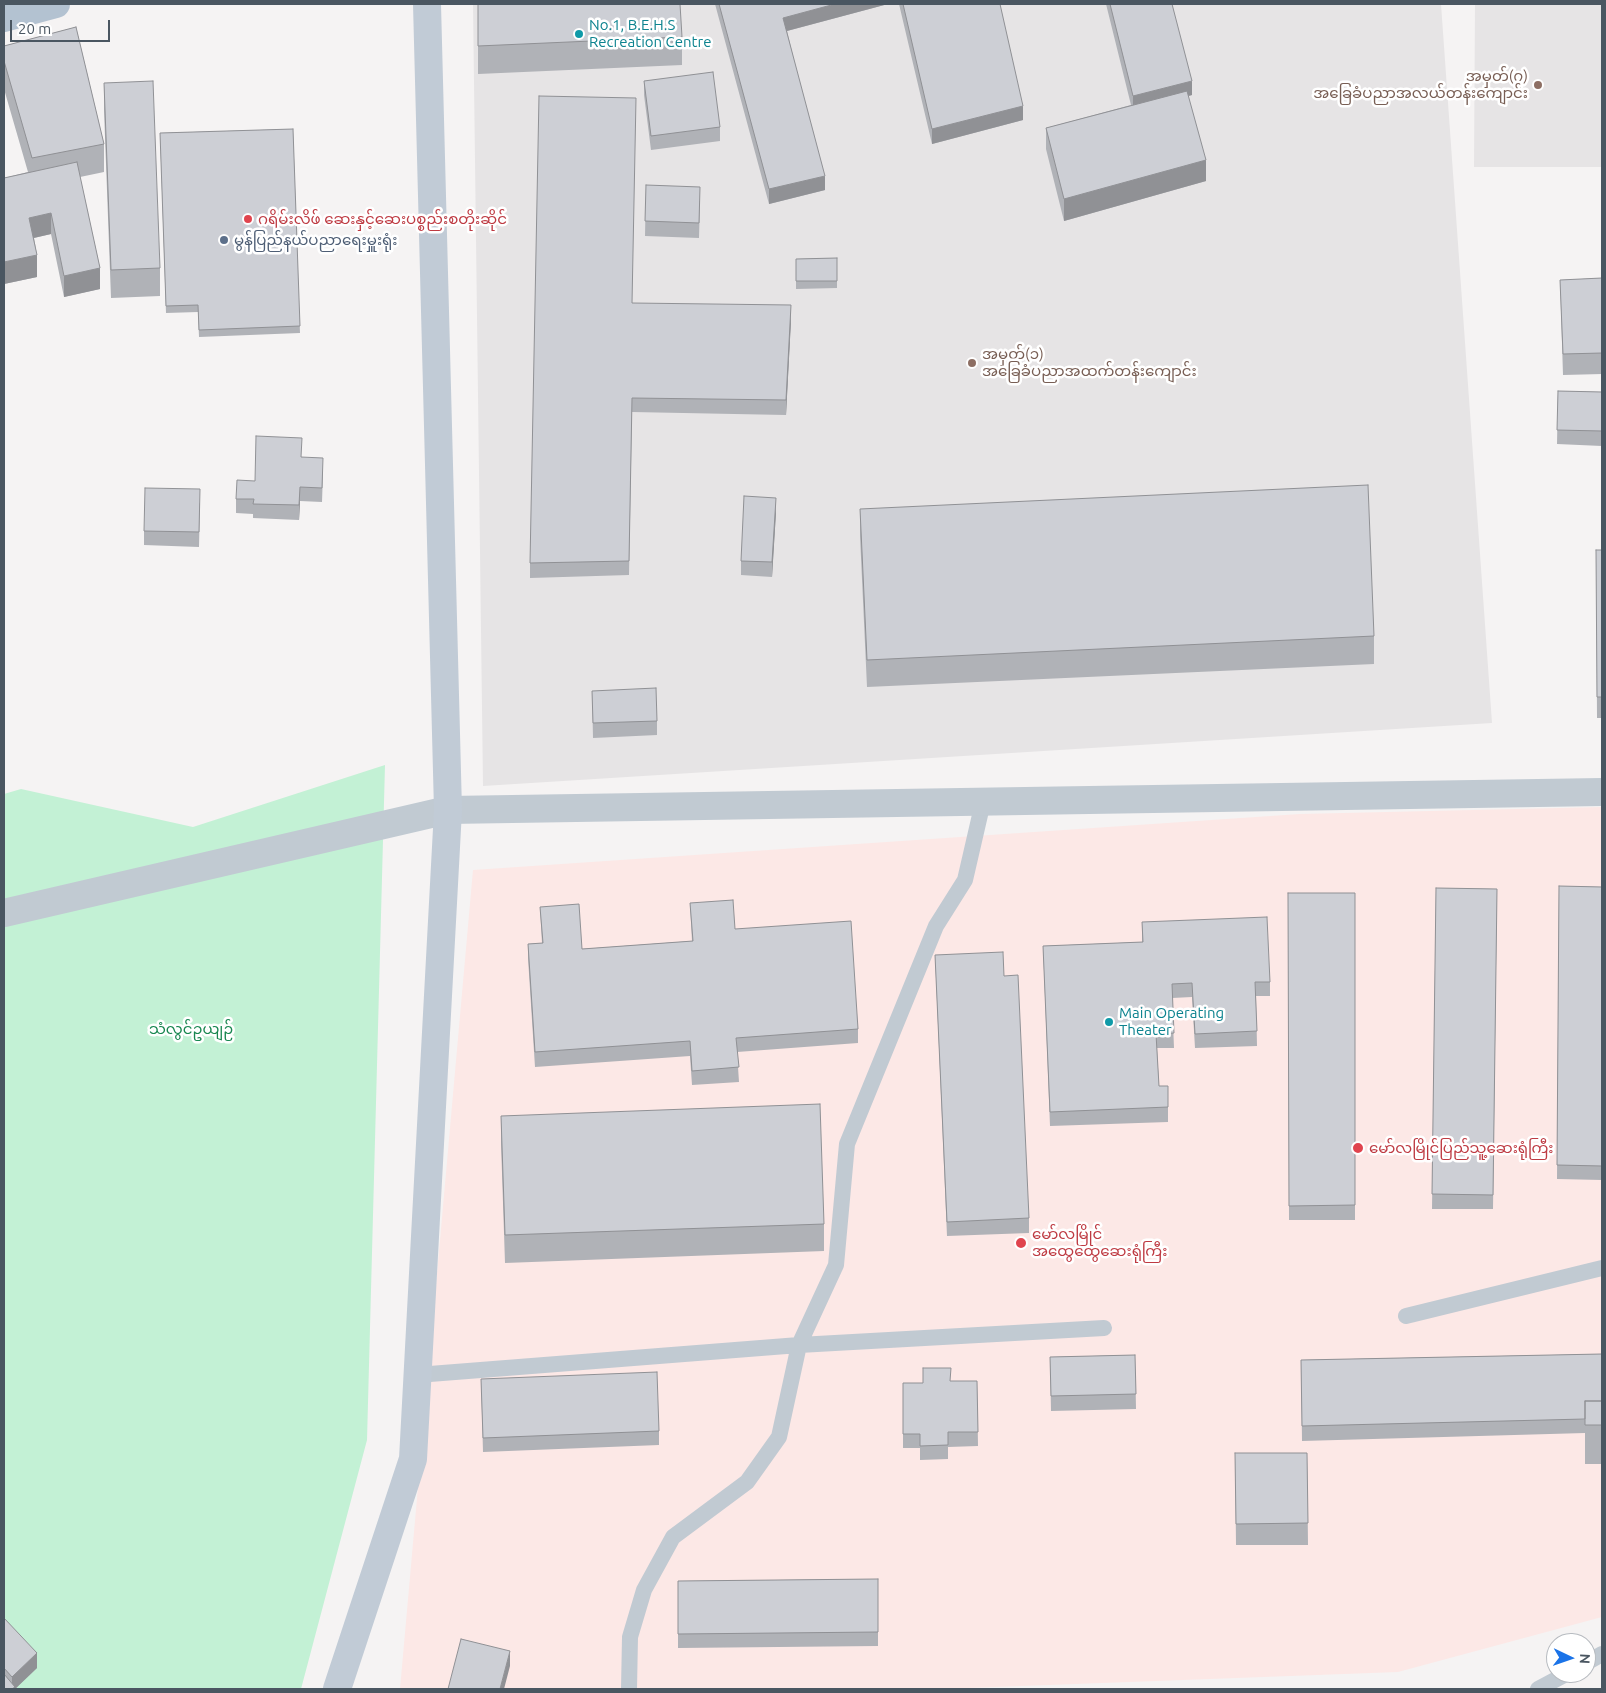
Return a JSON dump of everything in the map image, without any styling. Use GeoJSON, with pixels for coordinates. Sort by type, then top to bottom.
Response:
{"type":"FeatureCollection","features":[{"type":"Feature","properties":{"kind":"main road"},"geometry":{"type":"LineString","coordinates":[[337,1689],[413,1459],[448,810],[427,4]]}},
{"type":"Feature","properties":{"kind":"main road"},"geometry":{"type":"LineString","coordinates":[[4,18],[48,5]]}},
{"type":"Feature","properties":{"kind":"street"},"geometry":{"type":"LineString","coordinates":[[4,913],[448,810],[1602,792]]}},
{"type":"Feature","properties":{"kind":"lane"},"geometry":{"type":"LineString","coordinates":[[629,1689],[630,1637],[644,1590],[673,1537],[747,1482],[779,1437],[799,1346],[836,1265],[847,1144],[936,926],[965,880],[983,802]]}},
{"type":"Feature","properties":{"kind":"lane"},"geometry":{"type":"LineString","coordinates":[[1406,1316],[1602,1268]]}},
{"type":"Feature","properties":{"kind":"lane"},"geometry":{"type":"LineString","coordinates":[[417,1375],[799,1346],[1104,1328]]}},
{"type":"Feature","properties":{"kind":"lane"},"geometry":{"type":"LineString","coordinates":[[1538,1689],[1549,1683]]}},
{"type":"Feature","properties":{"kind":"shaded area","name":"အမှတ်(၁) အခြေခံပညာအထက်တန်းကျောင်း"},"geometry":{"type":"Polygon","coordinates":[[[473,4],[1441,4],[1492,723],[483,786],[473,4]]]}},
{"type":"Feature","properties":{"kind":"shaded area","name":"အမှတ်(၇) အခြေခံပညာအလယ်တန်းကျောင်း"},"geometry":{"type":"Polygon","coordinates":[[[1475,4],[1602,4],[1602,167],[1474,167],[1475,4]]]}},
{"type":"Feature","properties":{"kind":"shaded area","name":"မော်လမြိုင် အထွေထွေဆေးရုံကြီး"},"geometry":{"type":"Polygon","coordinates":[[[1602,807],[1602,1617],[1398,1672],[941,1689],[400,1689],[473,870],[1300,814],[1602,807]]]}},
{"type":"Feature","properties":{"kind":"green space","name":"သံလွင်ဥယျဉ်"},"geometry":{"type":"Polygon","coordinates":[[[385,765],[367,1440],[301,1689],[4,1689],[4,794],[21,789],[193,827],[385,765]]]}},
{"type":"Feature","properties":{"kind":"building"},"geometry":{"type":"Polygon","coordinates":[[[478,4],[680,4],[682,37],[478,46],[478,4]]]}},
{"type":"Feature","properties":{"kind":"building"},"geometry":{"type":"Polygon","coordinates":[[[719,4],[835,4],[783,18],[825,176],[769,189],[719,4]]]}},
{"type":"Feature","properties":{"kind":"building"},"geometry":{"type":"Polygon","coordinates":[[[903,4],[1000,4],[1023,106],[932,129],[903,4]]]}},
{"type":"Feature","properties":{"kind":"building"},"geometry":{"type":"Polygon","coordinates":[[[1110,4],[1172,4],[1192,81],[1133,96],[1110,4]]]}},
{"type":"Feature","properties":{"kind":"building"},"geometry":{"type":"Polygon","coordinates":[[[76,27],[104,144],[32,158],[4,61],[4,46],[76,27]]]}},
{"type":"Feature","properties":{"kind":"building"},"geometry":{"type":"Polygon","coordinates":[[[713,72],[720,127],[651,136],[644,81],[713,72]]]}},
{"type":"Feature","properties":{"kind":"building"},"geometry":{"type":"Polygon","coordinates":[[[153,81],[160,268],[111,270],[104,83],[153,81]]]}},
{"type":"Feature","properties":{"kind":"building"},"geometry":{"type":"Polygon","coordinates":[[[1187,91],[1206,160],[1064,199],[1046,128],[1187,91]]]}},
{"type":"Feature","properties":{"kind":"building"},"geometry":{"type":"Polygon","coordinates":[[[539,96],[636,98],[632,303],[791,305],[786,400],[632,398],[629,561],[530,563],[539,96]]]}},
{"type":"Feature","properties":{"kind":"building"},"geometry":{"type":"Polygon","coordinates":[[[293,129],[300,326],[199,330],[198,305],[166,306],[160,133],[293,129]]]}},
{"type":"Feature","properties":{"kind":"building"},"geometry":{"type":"Polygon","coordinates":[[[77,162],[100,268],[64,276],[51,213],[29,218],[37,255],[4,262],[4,178],[77,162]]]}},
{"type":"Feature","properties":{"kind":"building"},"geometry":{"type":"Polygon","coordinates":[[[646,185],[700,187],[699,223],[645,221],[646,185]]]}},
{"type":"Feature","properties":{"kind":"building"},"geometry":{"type":"Polygon","coordinates":[[[837,258],[837,281],[796,281],[796,259],[837,258]]]}},
{"type":"Feature","properties":{"kind":"building"},"geometry":{"type":"Polygon","coordinates":[[[1602,278],[1602,353],[1563,354],[1560,280],[1602,278]]]}},
{"type":"Feature","properties":{"kind":"building"},"geometry":{"type":"Polygon","coordinates":[[[1558,391],[1602,392],[1602,431],[1557,430],[1558,391]]]}},
{"type":"Feature","properties":{"kind":"building"},"geometry":{"type":"Polygon","coordinates":[[[256,436],[302,438],[301,457],[323,458],[322,488],[300,487],[299,505],[253,504],[254,499],[236,499],[237,480],[255,481],[256,436]]]}},
{"type":"Feature","properties":{"kind":"building"},"geometry":{"type":"Polygon","coordinates":[[[1368,485],[1374,636],[867,660],[860,509],[1368,485]]]}},
{"type":"Feature","properties":{"kind":"building"},"geometry":{"type":"Polygon","coordinates":[[[145,488],[200,489],[199,532],[144,531],[145,488]]]}},
{"type":"Feature","properties":{"kind":"building"},"geometry":{"type":"Polygon","coordinates":[[[744,496],[776,498],[772,562],[741,561],[744,496]]]}},
{"type":"Feature","properties":{"kind":"building"},"geometry":{"type":"Polygon","coordinates":[[[1596,550],[1602,550],[1602,697],[1597,697],[1596,550]]]}},
{"type":"Feature","properties":{"kind":"building"},"geometry":{"type":"Polygon","coordinates":[[[656,688],[657,721],[593,723],[592,691],[656,688]]]}},
{"type":"Feature","properties":{"kind":"building"},"geometry":{"type":"Polygon","coordinates":[[[1559,886],[1602,887],[1602,1166],[1557,1165],[1559,886]]]}},
{"type":"Feature","properties":{"kind":"building"},"geometry":{"type":"Polygon","coordinates":[[[1436,888],[1497,889],[1493,1195],[1432,1194],[1436,888]]]}},
{"type":"Feature","properties":{"kind":"building"},"geometry":{"type":"Polygon","coordinates":[[[1288,893],[1355,893],[1355,1205],[1289,1206],[1288,893]]]}},
{"type":"Feature","properties":{"kind":"building"},"geometry":{"type":"Polygon","coordinates":[[[733,900],[735,929],[851,921],[858,1029],[736,1038],[739,1067],[692,1071],[690,1041],[535,1052],[528,944],[543,943],[540,907],[579,904],[582,949],[693,941],[690,903],[733,900]]]}},
{"type":"Feature","properties":{"kind":"building","name":"Main Operating Theater"},"geometry":{"type":"Polygon","coordinates":[[[1267,917],[1270,982],[1255,982],[1257,1031],[1195,1034],[1192,983],[1172,984],[1174,1033],[1156,1034],[1159,1086],[1168,1086],[1168,1107],[1050,1112],[1043,946],[1143,942],[1142,922],[1267,917]]]}},
{"type":"Feature","properties":{"kind":"building"},"geometry":{"type":"Polygon","coordinates":[[[1003,952],[1004,976],[1018,975],[1029,1218],[947,1222],[935,955],[1003,952]]]}},
{"type":"Feature","properties":{"kind":"building"},"geometry":{"type":"Polygon","coordinates":[[[820,1104],[824,1224],[505,1235],[501,1116],[820,1104]]]}},
{"type":"Feature","properties":{"kind":"building"},"geometry":{"type":"Polygon","coordinates":[[[1602,1354],[1602,1401],[1585,1401],[1585,1419],[1302,1426],[1301,1360],[1602,1354]]]}},
{"type":"Feature","properties":{"kind":"building"},"geometry":{"type":"Polygon","coordinates":[[[1135,1355],[1136,1394],[1051,1396],[1050,1357],[1135,1355]]]}},
{"type":"Feature","properties":{"kind":"building"},"geometry":{"type":"Polygon","coordinates":[[[923,1368],[951,1368],[950,1381],[977,1381],[978,1432],[948,1432],[948,1445],[920,1446],[920,1434],[903,1434],[903,1383],[923,1383],[923,1368]]]}},
{"type":"Feature","properties":{"kind":"building"},"geometry":{"type":"Polygon","coordinates":[[[657,1372],[659,1431],[483,1438],[481,1379],[657,1372]]]}},
{"type":"Feature","properties":{"kind":"building"},"geometry":{"type":"Polygon","coordinates":[[[1585,1401],[1602,1401],[1602,1425],[1585,1425],[1585,1401]]]}},
{"type":"Feature","properties":{"kind":"building"},"geometry":{"type":"Polygon","coordinates":[[[1235,1453],[1307,1453],[1308,1523],[1236,1524],[1235,1453]]]}},
{"type":"Feature","properties":{"kind":"building"},"geometry":{"type":"Polygon","coordinates":[[[878,1579],[878,1632],[678,1634],[678,1581],[878,1579]]]}},
{"type":"Feature","properties":{"kind":"building"},"geometry":{"type":"Polygon","coordinates":[[[4,1618],[37,1653],[12,1677],[4,1668],[4,1618]]]}},
{"type":"Feature","properties":{"kind":"building"},"geometry":{"type":"Polygon","coordinates":[[[461,1639],[510,1651],[500,1689],[448,1689],[461,1639]]]}},
{"type":"Feature","properties":{"kind":"building"},"geometry":{"type":"Polygon","coordinates":[[[4,1674],[15,1687],[4,1689],[4,1674]]]}},
{"type":"Feature","properties":{"kind":"place","name":"No.1, B.E.H.S Recreation Centre"},"geometry":{"type":"Point","coordinates":[579,34]}},
{"type":"Feature","properties":{"kind":"place","name":"အမှတ်(၇) အခြေခံပညာအလယ်တန်းကျောင်း"},"geometry":{"type":"Point","coordinates":[1538,85]}},
{"type":"Feature","properties":{"kind":"place","name":"ဂရိမ်းလိဖ် ဆေးနှင့်ဆေးပစ္စည်းစတိုးဆိုင်"},"geometry":{"type":"Point","coordinates":[248,219]}},
{"type":"Feature","properties":{"kind":"place","name":"မွန်ပြည်နယ်ပညာရေးမှူးရုံး"},"geometry":{"type":"Point","coordinates":[224,240]}},
{"type":"Feature","properties":{"kind":"place","name":"အမှတ်(၁) အခြေခံပညာအထက်တန်းကျောင်း"},"geometry":{"type":"Point","coordinates":[972,363]}},
{"type":"Feature","properties":{"kind":"place","name":"Main Operating Theater"},"geometry":{"type":"Point","coordinates":[1109,1022]}},
{"type":"Feature","properties":{"kind":"place","name":"မော်လမြိုင်ပြည်သူ့ဆေးရုံကြီး"},"geometry":{"type":"Point","coordinates":[1358,1148]}},
{"type":"Feature","properties":{"kind":"place","name":"မော်လမြိုင် အထွေထွေဆေးရုံကြီး"},"geometry":{"type":"Point","coordinates":[1021,1243]}}]}
